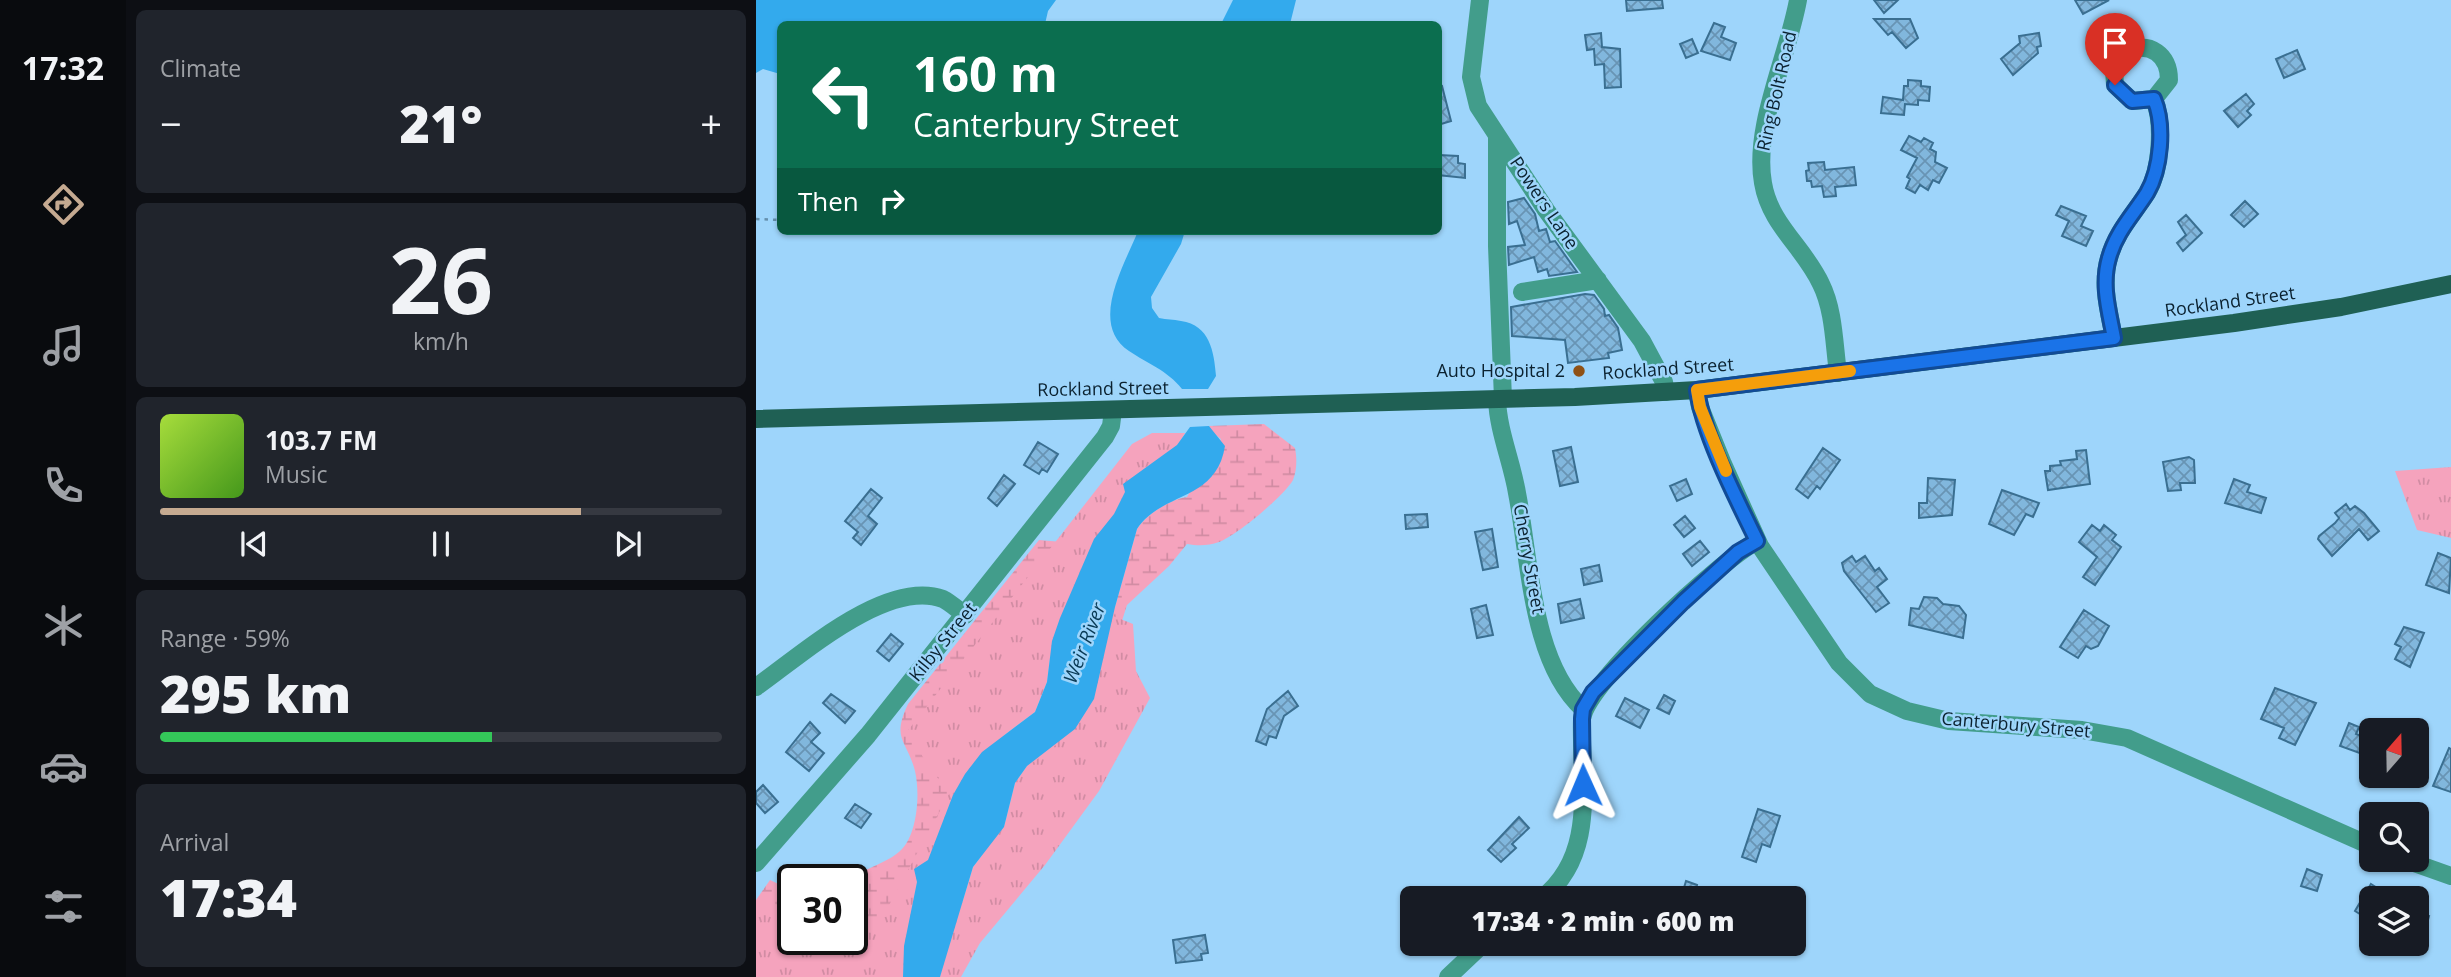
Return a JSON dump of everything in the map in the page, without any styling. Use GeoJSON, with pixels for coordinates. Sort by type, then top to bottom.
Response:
{"type":"FeatureCollection","features":[{"type":"Feature","properties":{"kind":"main road","name":"Rockland Street"},"geometry":{"type":"LineString","coordinates":[[756,419],[1500,399],[1697,390],[2317,311],[2451,284]]}},
{"type":"Feature","properties":{"kind":"street","name":"Powers Lane"},"geometry":{"type":"LineString","coordinates":[[1480,0],[1472,86],[1483,116],[1642,341],[1664,382],[1666,392]]}},
{"type":"Feature","properties":{"kind":"street","name":"Ring Bolt Road"},"geometry":{"type":"LineString","coordinates":[[1798,0],[1763,141],[1762,172],[1768,202],[1777,222],[1816,274],[1826,296],[1838,373]]}},
{"type":"Feature","properties":{"kind":"street"},"geometry":{"type":"LineString","coordinates":[[2114,338],[2106,293],[2107,267],[2117,236],[2152,181],[2161,119],[2154,99]]}},
{"type":"Feature","properties":{"kind":"street","name":"Cherry Street"},"geometry":{"type":"LineString","coordinates":[[1497,137],[1499,422],[1517,492],[1545,647],[1556,673],[1583,709]]}},
{"type":"Feature","properties":{"kind":"street"},"geometry":{"type":"LineString","coordinates":[[1522,292],[1598,280]]}},
{"type":"Feature","properties":{"kind":"street","name":"Canterbury Street"},"geometry":{"type":"LineString","coordinates":[[1697,390],[1714,442],[1757,541],[1839,663],[1861,688],[1887,704],[1949,721],[2082,730],[2127,738],[2359,840]]}},
{"type":"Feature","properties":{"kind":"street","name":"Kilby Street"},"geometry":{"type":"LineString","coordinates":[[756,863],[868,735],[965,615],[1105,437],[1111,426],[1113,410]]}},
{"type":"Feature","properties":{"kind":"street"},"geometry":{"type":"LineString","coordinates":[[1553,886],[1567,871],[1581,834],[1583,709],[1593,692],[1658,626],[1738,552],[1757,541]]}},
{"type":"Feature","properties":{"kind":"street"},"geometry":{"type":"LineString","coordinates":[[756,687],[837,628],[900,600],[937,598],[965,615]]}},
{"type":"Feature","properties":{"kind":"street"},"geometry":{"type":"LineString","coordinates":[[2429,868],[2451,876]]}},
{"type":"Feature","properties":{"kind":"street"},"geometry":{"type":"LineString","coordinates":[[1448,977],[1470,956]]}},
{"type":"Feature","properties":{"kind":"path"},"geometry":{"type":"LineString","coordinates":[[756,219],[777,220]]}},
{"type":"Feature","properties":{"kind":"green space"},"geometry":{"type":"Polygon","coordinates":[[[1264,424],[1295,448],[1293,480],[1270,505],[1227,538],[1207,545],[1187,544],[1169,566],[1127,605],[1114,646],[1102,709],[940,977],[955,920],[986,846],[1004,827],[1027,766],[1115,607],[1137,529],[1159,508],[1187,497],[1221,439],[1209,426],[1264,424]]]}},
{"type":"Feature","properties":{"kind":"green space"},"geometry":{"type":"Polygon","coordinates":[[[1152,433],[1185,433],[1177,445],[1132,477],[1114,514],[1101,527],[1086,556],[1052,641],[1047,682],[1035,712],[982,752],[965,774],[953,795],[928,860],[914,869],[917,882],[904,946],[903,977],[756,977],[756,900],[777,906],[777,955],[868,955],[868,934],[873,935],[949,794],[906,733],[1132,444],[1152,433]]]}},
{"type":"Feature","properties":{"kind":"green space"},"geometry":{"type":"Polygon","coordinates":[[[1185,433],[917,882],[903,977],[756,959],[756,900],[770,880],[777,883],[777,955],[868,955],[868,870],[902,849],[914,822],[917,780],[901,733],[908,704],[1039,540],[1062,542],[1145,442],[1185,433]]]}},
{"type":"Feature","properties":{"kind":"green space"},"geometry":{"type":"Polygon","coordinates":[[[2451,467],[2451,538],[2417,530],[2395,471],[2451,467]]]}},
{"type":"Feature","properties":{"kind":"green space"},"geometry":{"type":"Polygon","coordinates":[[[1113,616],[1133,624],[1136,671],[1150,698],[1099,791],[1045,865],[980,943],[961,977],[940,977],[973,867],[1004,827],[1015,783],[1027,766],[1050,751],[1094,699],[1113,616]]]}},
{"type":"Feature","properties":{"kind":"water"},"geometry":{"type":"Polygon","coordinates":[[[756,0],[1056,0],[1048,11],[1046,21],[777,21],[777,73],[763,69],[756,73],[756,0]]]}},
{"type":"Feature","properties":{"kind":"water"},"geometry":{"type":"Polygon","coordinates":[[[1233,0],[1296,0],[1291,21],[1222,21],[1233,0]]]}},
{"type":"Feature","properties":{"kind":"water"},"geometry":{"type":"Polygon","coordinates":[[[1136,235],[1184,235],[1151,297],[1152,308],[1159,318],[1178,320],[1198,328],[1209,341],[1216,376],[1208,389],[1182,389],[1170,377],[1129,351],[1117,339],[1111,326],[1110,310],[1119,276],[1136,235]]]}},
{"type":"Feature","properties":{"kind":"water","name":"Weir River"},"geometry":{"type":"Polygon","coordinates":[[[1209,426],[1225,446],[1220,464],[1200,487],[1160,508],[1137,529],[1115,607],[1094,699],[1075,729],[1027,766],[1015,783],[1004,827],[973,867],[940,977],[903,977],[904,946],[917,882],[914,869],[928,860],[953,795],[965,774],[982,752],[1035,712],[1047,682],[1052,641],[1060,618],[1094,539],[1114,514],[1125,492],[1123,484],[1177,445],[1190,427],[1209,426]]]}},
{"type":"Feature","properties":{"kind":"building"},"geometry":{"type":"Polygon","coordinates":[[[1626,0],[1662,0],[1663,8],[1627,11],[1626,0]]]}},
{"type":"Feature","properties":{"kind":"building"},"geometry":{"type":"Polygon","coordinates":[[[1874,0],[1898,0],[1884,13],[1874,0]]]}},
{"type":"Feature","properties":{"kind":"building"},"geometry":{"type":"Polygon","coordinates":[[[2075,0],[2109,0],[2083,14],[2075,0]]]}},
{"type":"Feature","properties":{"kind":"building"},"geometry":{"type":"Polygon","coordinates":[[[1874,19],[1910,19],[1918,38],[1906,48],[1892,32],[1888,35],[1874,19]]]}},
{"type":"Feature","properties":{"kind":"building"},"geometry":{"type":"Polygon","coordinates":[[[1714,23],[1725,27],[1721,37],[1736,43],[1730,60],[1701,51],[1714,23]]]}},
{"type":"Feature","properties":{"kind":"building"},"geometry":{"type":"Polygon","coordinates":[[[1601,33],[1602,47],[1620,49],[1621,87],[1605,88],[1604,64],[1595,65],[1594,49],[1587,50],[1585,35],[1601,33]]]}},
{"type":"Feature","properties":{"kind":"building"},"geometry":{"type":"Polygon","coordinates":[[[2039,33],[2041,46],[2037,47],[2038,53],[2013,75],[2001,59],[2020,43],[2019,36],[2039,33]]]}},
{"type":"Feature","properties":{"kind":"building"},"geometry":{"type":"Polygon","coordinates":[[[1692,39],[1698,53],[1686,58],[1680,44],[1692,39]]]}},
{"type":"Feature","properties":{"kind":"building"},"geometry":{"type":"Polygon","coordinates":[[[2297,50],[2305,69],[2284,78],[2276,59],[2297,50]]]}},
{"type":"Feature","properties":{"kind":"building"},"geometry":{"type":"Polygon","coordinates":[[[1908,80],[1921,81],[1921,86],[1930,87],[1929,101],[1918,100],[1918,105],[1905,104],[1904,115],[1881,113],[1883,97],[1903,100],[1904,86],[1908,86],[1908,80]]]}},
{"type":"Feature","properties":{"kind":"building"},"geometry":{"type":"Polygon","coordinates":[[[1442,86],[1451,121],[1442,124],[1442,86]]]}},
{"type":"Feature","properties":{"kind":"building"},"geometry":{"type":"Polygon","coordinates":[[[2246,94],[2254,104],[2247,111],[2251,115],[2238,127],[2224,111],[2246,94]]]}},
{"type":"Feature","properties":{"kind":"building"},"geometry":{"type":"Polygon","coordinates":[[[1909,136],[1921,142],[1924,138],[1933,143],[1930,149],[1936,152],[1935,162],[1947,168],[1939,183],[1933,180],[1928,190],[1920,185],[1915,193],[1906,188],[1910,179],[1907,177],[1917,158],[1901,150],[1909,136]]]}},
{"type":"Feature","properties":{"kind":"building"},"geometry":{"type":"Polygon","coordinates":[[[1442,155],[1458,156],[1458,163],[1465,164],[1465,178],[1442,175],[1442,155]]]}},
{"type":"Feature","properties":{"kind":"building"},"geometry":{"type":"Polygon","coordinates":[[[1824,162],[1825,170],[1854,167],[1856,185],[1835,187],[1836,196],[1824,197],[1822,186],[1812,187],[1811,181],[1807,181],[1806,171],[1809,170],[1808,163],[1824,162]]]}},
{"type":"Feature","properties":{"kind":"building"},"geometry":{"type":"Polygon","coordinates":[[[1524,198],[1535,214],[1539,231],[1546,229],[1550,242],[1555,241],[1577,272],[1549,276],[1547,269],[1538,272],[1534,257],[1509,265],[1508,247],[1525,245],[1517,221],[1509,224],[1508,202],[1524,198]]]}},
{"type":"Feature","properties":{"kind":"building"},"geometry":{"type":"Polygon","coordinates":[[[2245,201],[2258,214],[2244,227],[2231,215],[2245,201]]]}},
{"type":"Feature","properties":{"kind":"building"},"geometry":{"type":"Polygon","coordinates":[[[2061,206],[2086,216],[2081,226],[2093,231],[2086,246],[2062,236],[2069,221],[2056,215],[2061,206]]]}},
{"type":"Feature","properties":{"kind":"building"},"geometry":{"type":"Polygon","coordinates":[[[2186,215],[2202,233],[2183,251],[2177,243],[2186,235],[2178,222],[2186,215]]]}},
{"type":"Feature","properties":{"kind":"building"},"geometry":{"type":"Polygon","coordinates":[[[1585,294],[1594,295],[1604,309],[1605,316],[1609,315],[1618,328],[1622,350],[1608,353],[1609,358],[1568,363],[1565,340],[1512,336],[1511,307],[1585,294]]]}},
{"type":"Feature","properties":{"kind":"building"},"geometry":{"type":"Polygon","coordinates":[[[1038,442],[1058,454],[1047,472],[1042,469],[1039,474],[1024,465],[1038,442]]]}},
{"type":"Feature","properties":{"kind":"building"},"geometry":{"type":"Polygon","coordinates":[[[1571,447],[1578,482],[1560,486],[1553,451],[1571,447]]]}},
{"type":"Feature","properties":{"kind":"building"},"geometry":{"type":"Polygon","coordinates":[[[1823,448],[1840,460],[1820,489],[1817,486],[1808,498],[1796,489],[1823,448]]]}},
{"type":"Feature","properties":{"kind":"building"},"geometry":{"type":"Polygon","coordinates":[[[2086,450],[2090,484],[2048,490],[2045,471],[2050,471],[2050,466],[2061,465],[2060,461],[2077,459],[2076,451],[2086,450]]]}},
{"type":"Feature","properties":{"kind":"building"},"geometry":{"type":"Polygon","coordinates":[[[2189,457],[2194,460],[2195,483],[2180,483],[2181,490],[2168,491],[2163,462],[2189,457]]]}},
{"type":"Feature","properties":{"kind":"building"},"geometry":{"type":"Polygon","coordinates":[[[1004,475],[1015,484],[997,506],[988,498],[1004,475]]]}},
{"type":"Feature","properties":{"kind":"building"},"geometry":{"type":"Polygon","coordinates":[[[1928,478],[1955,480],[1952,515],[1919,518],[1919,503],[1927,503],[1928,478]]]}},
{"type":"Feature","properties":{"kind":"building"},"geometry":{"type":"Polygon","coordinates":[[[1686,479],[1692,494],[1677,501],[1670,486],[1686,479]]]}},
{"type":"Feature","properties":{"kind":"building"},"geometry":{"type":"Polygon","coordinates":[[[2234,479],[2250,485],[2247,492],[2266,498],[2261,513],[2225,503],[2234,479]]]}},
{"type":"Feature","properties":{"kind":"building"},"geometry":{"type":"Polygon","coordinates":[[[871,489],[882,498],[868,516],[877,524],[861,545],[853,538],[858,532],[845,521],[871,489]]]}},
{"type":"Feature","properties":{"kind":"building"},"geometry":{"type":"Polygon","coordinates":[[[2002,490],[2039,503],[2033,517],[2026,514],[2014,535],[1989,524],[2002,490]]]}},
{"type":"Feature","properties":{"kind":"building"},"geometry":{"type":"Polygon","coordinates":[[[2346,504],[2350,510],[2355,506],[2364,513],[2379,531],[2368,540],[2359,529],[2332,556],[2318,539],[2339,518],[2335,513],[2346,504]]]}},
{"type":"Feature","properties":{"kind":"building"},"geometry":{"type":"Polygon","coordinates":[[[1427,514],[1428,527],[1406,529],[1405,515],[1427,514]]]}},
{"type":"Feature","properties":{"kind":"building"},"geometry":{"type":"Polygon","coordinates":[[[1685,516],[1695,528],[1684,537],[1674,525],[1685,516]]]}},
{"type":"Feature","properties":{"kind":"building"},"geometry":{"type":"Polygon","coordinates":[[[2092,525],[2100,531],[2104,525],[2116,535],[2112,540],[2121,547],[2095,585],[2083,577],[2097,557],[2079,542],[2092,525]]]}},
{"type":"Feature","properties":{"kind":"building"},"geometry":{"type":"Polygon","coordinates":[[[1492,529],[1498,567],[1483,570],[1475,532],[1492,529]]]}},
{"type":"Feature","properties":{"kind":"building"},"geometry":{"type":"Polygon","coordinates":[[[1700,541],[1709,552],[1692,566],[1683,554],[1700,541]]]}},
{"type":"Feature","properties":{"kind":"building"},"geometry":{"type":"Polygon","coordinates":[[[2438,553],[2451,558],[2449,593],[2426,585],[2438,553]]]}},
{"type":"Feature","properties":{"kind":"building"},"geometry":{"type":"Polygon","coordinates":[[[1852,556],[1856,562],[1865,556],[1875,571],[1879,568],[1887,579],[1877,587],[1889,603],[1876,612],[1844,571],[1842,563],[1852,556]]]}},
{"type":"Feature","properties":{"kind":"building"},"geometry":{"type":"Polygon","coordinates":[[[1599,565],[1602,581],[1584,585],[1581,569],[1599,565]]]}},
{"type":"Feature","properties":{"kind":"building"},"geometry":{"type":"Polygon","coordinates":[[[1924,597],[1937,598],[1943,604],[1959,606],[1966,615],[1963,638],[1909,625],[1911,608],[1919,609],[1924,597]]]}},
{"type":"Feature","properties":{"kind":"building"},"geometry":{"type":"Polygon","coordinates":[[[1580,599],[1584,618],[1561,623],[1558,604],[1580,599]]]}},
{"type":"Feature","properties":{"kind":"building"},"geometry":{"type":"Polygon","coordinates":[[[1486,605],[1493,635],[1477,638],[1471,609],[1486,605]]]}},
{"type":"Feature","properties":{"kind":"building"},"geometry":{"type":"Polygon","coordinates":[[[2084,610],[2109,626],[2098,646],[2091,649],[2086,646],[2078,658],[2060,647],[2084,610]]]}},
{"type":"Feature","properties":{"kind":"building"},"geometry":{"type":"Polygon","coordinates":[[[2404,627],[2424,633],[2410,667],[2395,659],[2401,647],[2395,644],[2404,627]]]}},
{"type":"Feature","properties":{"kind":"building"},"geometry":{"type":"Polygon","coordinates":[[[891,634],[903,644],[889,661],[877,651],[891,634]]]}},
{"type":"Feature","properties":{"kind":"building"},"geometry":{"type":"Polygon","coordinates":[[[2275,688],[2316,703],[2295,745],[2279,738],[2284,728],[2261,719],[2275,688]]]}},
{"type":"Feature","properties":{"kind":"building"},"geometry":{"type":"Polygon","coordinates":[[[1288,691],[1298,706],[1284,716],[1276,738],[1269,736],[1266,745],[1256,741],[1267,709],[1288,691]]]}},
{"type":"Feature","properties":{"kind":"building"},"geometry":{"type":"Polygon","coordinates":[[[831,694],[855,711],[845,723],[823,703],[831,694]]]}},
{"type":"Feature","properties":{"kind":"building"},"geometry":{"type":"Polygon","coordinates":[[[1664,695],[1675,701],[1669,714],[1657,708],[1664,695]]]}},
{"type":"Feature","properties":{"kind":"building"},"geometry":{"type":"Polygon","coordinates":[[[1625,698],[1649,710],[1640,728],[1616,716],[1625,698]]]}},
{"type":"Feature","properties":{"kind":"building"},"geometry":{"type":"Polygon","coordinates":[[[810,722],[820,733],[811,742],[824,753],[809,771],[786,752],[810,722]]]}},
{"type":"Feature","properties":{"kind":"building"},"geometry":{"type":"Polygon","coordinates":[[[2349,723],[2359,727],[2356,734],[2359,735],[2359,753],[2340,746],[2349,723]]]}},
{"type":"Feature","properties":{"kind":"building"},"geometry":{"type":"Polygon","coordinates":[[[2449,748],[2451,749],[2451,792],[2433,786],[2449,748]]]}},
{"type":"Feature","properties":{"kind":"building"},"geometry":{"type":"Polygon","coordinates":[[[763,785],[778,802],[765,813],[756,803],[756,792],[763,785]]]}},
{"type":"Feature","properties":{"kind":"building"},"geometry":{"type":"Polygon","coordinates":[[[855,804],[871,814],[861,828],[845,818],[855,804]]]}},
{"type":"Feature","properties":{"kind":"building"},"geometry":{"type":"Polygon","coordinates":[[[1758,809],[1780,816],[1770,847],[1762,844],[1756,862],[1742,857],[1758,809]]]}},
{"type":"Feature","properties":{"kind":"building"},"geometry":{"type":"Polygon","coordinates":[[[1519,817],[1529,828],[1512,844],[1516,848],[1501,862],[1488,850],[1519,817]]]}},
{"type":"Feature","properties":{"kind":"building"},"geometry":{"type":"Polygon","coordinates":[[[2307,869],[2322,875],[2317,891],[2301,886],[2307,869]]]}},
{"type":"Feature","properties":{"kind":"building"},"geometry":{"type":"Polygon","coordinates":[[[1686,881],[1697,885],[1697,886],[1685,886],[1686,881]]]}},
{"type":"Feature","properties":{"kind":"building"},"geometry":{"type":"Polygon","coordinates":[[[1205,935],[1208,953],[1201,954],[1202,960],[1176,963],[1173,940],[1205,935]]]}},
{"type":"Feature","properties":{"kind":"slow traffic"},"geometry":{"type":"LineString","coordinates":[[1726,471],[1700,407],[1697,390],[1850,371]]}},
{"type":"Feature","properties":{"kind":"place","name":"Auto Hospital 2"},"geometry":{"type":"Point","coordinates":[1579,371]}},
{"type":"Feature","properties":{"kind":"route"},"geometry":{"type":"LineString","coordinates":[[1583,785],[1583,709],[1593,692],[1629,653],[1683,602],[1738,552],[1757,541],[1700,407],[1697,390],[2114,338],[2105,284],[2107,267],[2117,236],[2150,187],[2161,119],[2154,99],[2147,102],[2132,101],[2115,85]]}}]}
